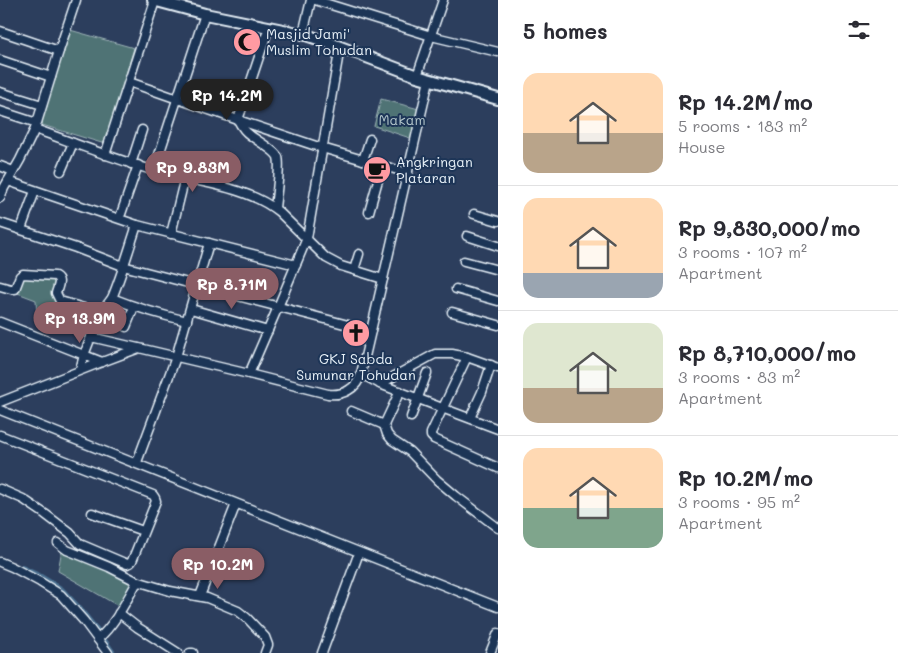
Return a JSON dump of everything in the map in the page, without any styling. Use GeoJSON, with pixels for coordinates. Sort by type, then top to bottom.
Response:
{"type":"FeatureCollection","features":[{"type":"Feature","properties":{"kind":"main road"},"geometry":{"type":"LineString","coordinates":[[158,1],[205,14],[303,34],[417,76],[498,99]]}},
{"type":"Feature","properties":{"kind":"street"},"geometry":{"type":"LineString","coordinates":[[0,198],[36,126],[76,0]]}},
{"type":"Feature","properties":{"kind":"street"},"geometry":{"type":"LineString","coordinates":[[303,34],[311,0]]}},
{"type":"Feature","properties":{"kind":"street"},"geometry":{"type":"LineString","coordinates":[[316,0],[431,36],[498,52]]}},
{"type":"Feature","properties":{"kind":"street"},"geometry":{"type":"LineString","coordinates":[[417,76],[443,0]]}},
{"type":"Feature","properties":{"kind":"street"},"geometry":{"type":"LineString","coordinates":[[105,155],[128,82],[158,1]]}},
{"type":"Feature","properties":{"kind":"street"},"geometry":{"type":"LineString","coordinates":[[154,170],[205,14]]}},
{"type":"Feature","properties":{"kind":"street"},"geometry":{"type":"LineString","coordinates":[[269,28],[238,120],[249,134],[278,157],[275,208]]}},
{"type":"Feature","properties":{"kind":"street"},"geometry":{"type":"LineString","coordinates":[[0,31],[59,51]]}},
{"type":"Feature","properties":{"kind":"street"},"geometry":{"type":"LineString","coordinates":[[249,374],[306,238],[340,47]]}},
{"type":"Feature","properties":{"kind":"street"},"geometry":{"type":"LineString","coordinates":[[0,60],[51,77]]}},
{"type":"Feature","properties":{"kind":"street"},"geometry":{"type":"LineString","coordinates":[[91,337],[318,392],[338,395],[354,387],[361,374],[429,80]]}},
{"type":"Feature","properties":{"kind":"street"},"geometry":{"type":"LineString","coordinates":[[128,82],[322,148],[408,173]]}},
{"type":"Feature","properties":{"kind":"street"},"geometry":{"type":"LineString","coordinates":[[0,92],[42,105]]}},
{"type":"Feature","properties":{"kind":"street"},"geometry":{"type":"LineString","coordinates":[[0,111],[105,155],[257,198],[275,208],[326,258],[337,264],[383,280]]}},
{"type":"Feature","properties":{"kind":"street"},"geometry":{"type":"LineString","coordinates":[[121,214],[142,130]]}},
{"type":"Feature","properties":{"kind":"street"},"geometry":{"type":"LineString","coordinates":[[363,160],[370,139]]}},
{"type":"Feature","properties":{"kind":"street"},"geometry":{"type":"LineString","coordinates":[[60,171],[73,143]]}},
{"type":"Feature","properties":{"kind":"street"},"geometry":{"type":"LineString","coordinates":[[0,166],[13,171]]}},
{"type":"Feature","properties":{"kind":"street"},"geometry":{"type":"LineString","coordinates":[[369,212],[382,166]]}},
{"type":"Feature","properties":{"kind":"street"},"geometry":{"type":"LineString","coordinates":[[171,234],[185,178]]}},
{"type":"Feature","properties":{"kind":"street"},"geometry":{"type":"LineString","coordinates":[[8,181],[137,225],[296,265]]}},
{"type":"Feature","properties":{"kind":"street"},"geometry":{"type":"LineString","coordinates":[[21,229],[35,191]]}},
{"type":"Feature","properties":{"kind":"street"},"geometry":{"type":"LineString","coordinates":[[474,214],[498,221]]}},
{"type":"Feature","properties":{"kind":"street"},"geometry":{"type":"LineString","coordinates":[[0,223],[123,266],[371,331]]}},
{"type":"Feature","properties":{"kind":"street"},"geometry":{"type":"LineString","coordinates":[[80,370],[97,320],[112,298],[121,276],[137,225]]}},
{"type":"Feature","properties":{"kind":"street"},"geometry":{"type":"LineString","coordinates":[[467,236],[498,246]]}},
{"type":"Feature","properties":{"kind":"street"},"geometry":{"type":"LineString","coordinates":[[137,462],[176,357],[209,243]]}},
{"type":"Feature","properties":{"kind":"street"},"geometry":{"type":"LineString","coordinates":[[354,270],[359,254]]}},
{"type":"Feature","properties":{"kind":"street"},"geometry":{"type":"LineString","coordinates":[[464,261],[498,270]]}},
{"type":"Feature","properties":{"kind":"street"},"geometry":{"type":"LineString","coordinates":[[0,286],[14,289],[20,276],[23,274],[55,276],[59,281],[56,293],[60,301],[101,313]]}},
{"type":"Feature","properties":{"kind":"street"},"geometry":{"type":"LineString","coordinates":[[456,289],[498,302]]}},
{"type":"Feature","properties":{"kind":"street"},"geometry":{"type":"LineString","coordinates":[[112,298],[161,316],[187,321]]}},
{"type":"Feature","properties":{"kind":"street"},"geometry":{"type":"LineString","coordinates":[[126,327],[134,307]]}},
{"type":"Feature","properties":{"kind":"street"},"geometry":{"type":"LineString","coordinates":[[191,309],[268,332]]}},
{"type":"Feature","properties":{"kind":"street"},"geometry":{"type":"LineString","coordinates":[[452,312],[498,325]]}},
{"type":"Feature","properties":{"kind":"street"},"geometry":{"type":"LineString","coordinates":[[0,322],[102,362]]}},
{"type":"Feature","properties":{"kind":"street"},"geometry":{"type":"LineString","coordinates":[[0,402],[139,348]]}},
{"type":"Feature","properties":{"kind":"street"},"geometry":{"type":"LineString","coordinates":[[379,383],[435,354],[467,356],[495,367],[470,418]]}},
{"type":"Feature","properties":{"kind":"street"},"geometry":{"type":"LineString","coordinates":[[467,356],[431,433],[433,439],[498,468]]}},
{"type":"Feature","properties":{"kind":"street"},"geometry":{"type":"LineString","coordinates":[[361,374],[379,383],[498,429]]}},
{"type":"Feature","properties":{"kind":"street"},"geometry":{"type":"LineString","coordinates":[[411,417],[427,374]]}},
{"type":"Feature","properties":{"kind":"street"},"geometry":{"type":"LineString","coordinates":[[400,391],[384,425],[387,434],[392,440],[410,452],[446,488],[496,527],[498,517]]}},
{"type":"Feature","properties":{"kind":"street"},"geometry":{"type":"LineString","coordinates":[[0,410],[498,607]]}},
{"type":"Feature","properties":{"kind":"street"},"geometry":{"type":"LineString","coordinates":[[351,412],[384,425]]}},
{"type":"Feature","properties":{"kind":"street"},"geometry":{"type":"LineString","coordinates":[[0,435],[153,495],[155,502],[132,561],[125,564],[80,544],[66,529],[45,514],[23,499],[0,489]]}},
{"type":"Feature","properties":{"kind":"street"},"geometry":{"type":"LineString","coordinates":[[200,596],[236,504]]}},
{"type":"Feature","properties":{"kind":"street"},"geometry":{"type":"LineString","coordinates":[[92,513],[143,531]]}},
{"type":"Feature","properties":{"kind":"street"},"geometry":{"type":"LineString","coordinates":[[58,543],[67,550],[138,582],[170,591],[200,596],[238,611],[267,640],[268,646],[265,653]]}},
{"type":"Feature","properties":{"kind":"street"},"geometry":{"type":"LineString","coordinates":[[322,653],[357,558]]}},
{"type":"Feature","properties":{"kind":"street"},"geometry":{"type":"LineString","coordinates":[[0,562],[57,592],[101,637],[108,653]]}},
{"type":"Feature","properties":{"kind":"street"},"geometry":{"type":"LineString","coordinates":[[101,637],[119,613],[138,582]]}},
{"type":"Feature","properties":{"kind":"street"},"geometry":{"type":"LineString","coordinates":[[119,613],[178,653]]}},
{"type":"Feature","properties":{"kind":"street"},"geometry":{"type":"LineString","coordinates":[[490,653],[498,633]]}},
{"type":"Feature","properties":{"kind":"green space"},"geometry":{"type":"Polygon","coordinates":[[[70,30],[134,48],[105,144],[39,124],[70,30]]]}},
{"type":"Feature","properties":{"kind":"green space","name":"Makam"},"geometry":{"type":"Polygon","coordinates":[[[381,99],[419,109],[413,139],[374,126],[381,99]]]}},
{"type":"Feature","properties":{"kind":"green space"},"geometry":{"type":"Polygon","coordinates":[[[21,276],[57,279],[56,299],[47,323],[37,319],[36,300],[15,292],[21,276]]]}},
{"type":"Feature","properties":{"kind":"green space"},"geometry":{"type":"Polygon","coordinates":[[[62,549],[134,582],[120,607],[58,571],[62,549]]]}},
{"type":"Feature","properties":{"kind":"waterway"},"geometry":{"type":"LineString","coordinates":[[22,568],[61,589],[99,633],[113,653]]}},
{"type":"Feature","properties":{"kind":"place","name":"Masjid Jami' Muslim Tohudan"},"geometry":{"type":"Point","coordinates":[247,42]}},
{"type":"Feature","properties":{"kind":"place","name":"Angkringan Plataran"},"geometry":{"type":"Point","coordinates":[377,170]}},
{"type":"Feature","properties":{"kind":"place","name":"GKJ Sabda Sumunar Tohudan"},"geometry":{"type":"Point","coordinates":[356,333]}}]}
